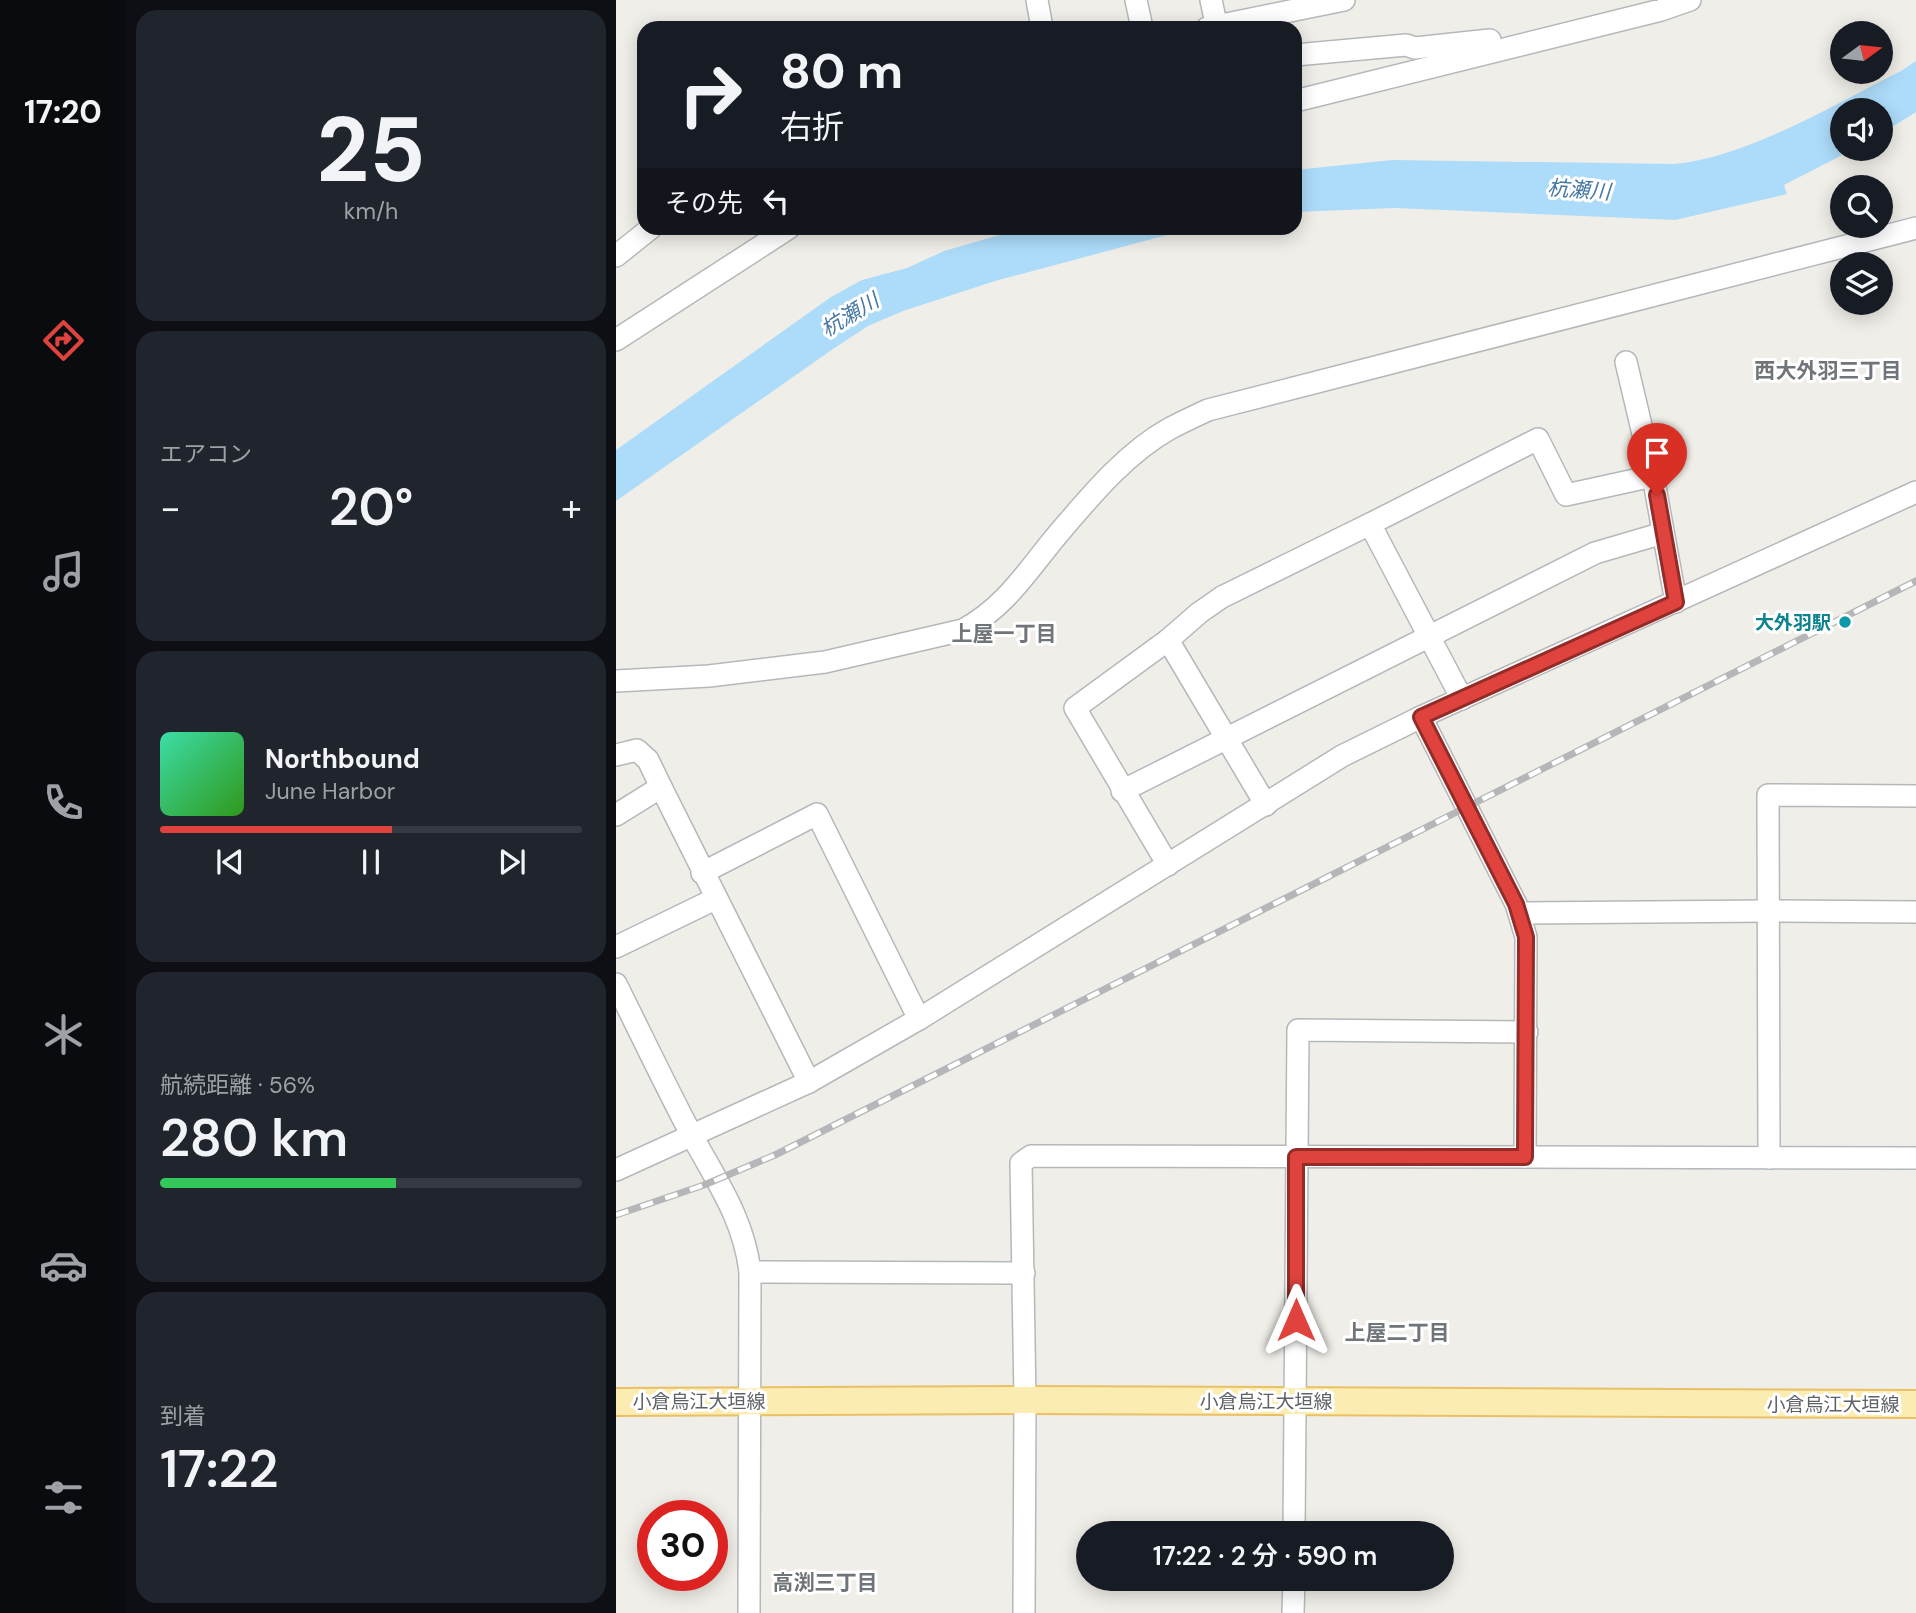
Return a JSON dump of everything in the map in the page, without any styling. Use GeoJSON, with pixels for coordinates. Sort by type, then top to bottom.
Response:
{"type":"FeatureCollection","features":[{"type":"Feature","properties":{"kind":"main road","name":"小倉烏江大垣線"},"geometry":{"type":"LineString","coordinates":[[616,1402],[1025,1400],[1916,1404]]}},
{"type":"Feature","properties":{"kind":"street"},"geometry":{"type":"LineString","coordinates":[[1037,0],[1041,21]]}},
{"type":"Feature","properties":{"kind":"street"},"geometry":{"type":"LineString","coordinates":[[1136,0],[1140,21]]}},
{"type":"Feature","properties":{"kind":"street"},"geometry":{"type":"LineString","coordinates":[[1211,0],[1213,21]]}},
{"type":"Feature","properties":{"kind":"street"},"geometry":{"type":"LineString","coordinates":[[1243,21],[1343,0]]}},
{"type":"Feature","properties":{"kind":"street"},"geometry":{"type":"LineString","coordinates":[[1302,99],[1661,10],[1690,0]]}},
{"type":"Feature","properties":{"kind":"street"},"geometry":{"type":"LineString","coordinates":[[1302,54],[1406,45],[1415,48],[1508,38],[1523,43]]}},
{"type":"Feature","properties":{"kind":"street"},"geometry":{"type":"LineString","coordinates":[[616,681],[709,677],[825,662],[963,630],[984,619],[1003,602],[1063,528],[1116,469],[1168,430],[1208,410],[1916,228]]}},
{"type":"Feature","properties":{"kind":"street"},"geometry":{"type":"LineString","coordinates":[[616,256],[642,235]]}},
{"type":"Feature","properties":{"kind":"street"},"geometry":{"type":"LineString","coordinates":[[616,340],[778,235]]}},
{"type":"Feature","properties":{"kind":"street"},"geometry":{"type":"LineString","coordinates":[[1626,362],[1653,476],[1676,602]]}},
{"type":"Feature","properties":{"kind":"street"},"geometry":{"type":"LineString","coordinates":[[1168,865],[1075,709],[1222,597],[1538,439],[1566,495],[1653,476]]}},
{"type":"Feature","properties":{"kind":"street"},"geometry":{"type":"LineString","coordinates":[[616,1170],[809,1082],[919,1019],[1342,756],[1421,717],[1916,492]]}},
{"type":"Feature","properties":{"kind":"street"},"geometry":{"type":"LineString","coordinates":[[1370,524],[1462,699]]}},
{"type":"Feature","properties":{"kind":"street"},"geometry":{"type":"LineString","coordinates":[[1122,791],[1595,553],[1663,533]]}},
{"type":"Feature","properties":{"kind":"street"},"geometry":{"type":"LineString","coordinates":[[1168,640],[1266,805]]}},
{"type":"Feature","properties":{"kind":"street"},"geometry":{"type":"LineString","coordinates":[[1421,717],[1519,913],[1526,937],[1525,1157]]}},
{"type":"Feature","properties":{"kind":"street"},"geometry":{"type":"LineString","coordinates":[[616,755],[637,750],[648,760],[702,873],[809,1082]]}},
{"type":"Feature","properties":{"kind":"street"},"geometry":{"type":"LineString","coordinates":[[616,815],[660,787]]}},
{"type":"Feature","properties":{"kind":"street"},"geometry":{"type":"LineString","coordinates":[[1769,1158],[1768,795],[1916,796]]}},
{"type":"Feature","properties":{"kind":"street"},"geometry":{"type":"LineString","coordinates":[[702,873],[817,814],[919,1019]]}},
{"type":"Feature","properties":{"kind":"street"},"geometry":{"type":"LineString","coordinates":[[616,947],[715,899]]}},
{"type":"Feature","properties":{"kind":"street"},"geometry":{"type":"LineString","coordinates":[[1519,913],[1916,912]]}},
{"type":"Feature","properties":{"kind":"street"},"geometry":{"type":"LineString","coordinates":[[616,984],[692,1135],[719,1182],[747,1247],[750,1272],[748,1613]]}},
{"type":"Feature","properties":{"kind":"street"},"geometry":{"type":"LineString","coordinates":[[1294,1521],[1298,1030],[1527,1032]]}},
{"type":"Feature","properties":{"kind":"street"},"geometry":{"type":"LineString","coordinates":[[1024,1613],[1025,1400],[1021,1163],[1031,1156],[1916,1158]]}},
{"type":"Feature","properties":{"kind":"street"},"geometry":{"type":"LineString","coordinates":[[750,1272],[1024,1273]]}},
{"type":"Feature","properties":{"kind":"street"},"geometry":{"type":"LineString","coordinates":[[1293,1613],[1294,1591]]}},
{"type":"Feature","properties":{"kind":"water"},"geometry":{"type":"Polygon","coordinates":[[[1916,61],[1916,112],[1893,126],[1893,98],[1848,98],[1876,84],[1894,84],[1894,75],[1916,61]]]}},
{"type":"Feature","properties":{"kind":"water","name":"杭瀬川"},"geometry":{"type":"Polygon","coordinates":[[[1830,107],[1831,161],[1784,185],[1787,194],[1675,220],[1395,208],[1302,212],[1302,169],[1392,160],[1674,164],[1731,152],[1830,107]]]}},
{"type":"Feature","properties":{"kind":"water","name":"杭瀬川"},"geometry":{"type":"Polygon","coordinates":[[[1000,235],[1167,235],[995,281],[903,311],[868,326],[616,501],[616,450],[831,297],[862,280],[907,268],[944,251],[1000,235]]]}},
{"type":"Feature","properties":{"kind":"railway"},"geometry":{"type":"LineString","coordinates":[[616,1215],[704,1185],[775,1155],[1916,581]]}},
{"type":"Feature","properties":{"kind":"place","name":"大外羽駅"},"geometry":{"type":"Point","coordinates":[1845,622]}},
{"type":"Feature","properties":{"kind":"district","name":"西大外羽三丁目"},"geometry":{"type":"Point","coordinates":[1828,371]}},
{"type":"Feature","properties":{"kind":"district","name":"上屋一丁目"},"geometry":{"type":"Point","coordinates":[1004,634]}},
{"type":"Feature","properties":{"kind":"district","name":"上屋二丁目"},"geometry":{"type":"Point","coordinates":[1397,1333]}},
{"type":"Feature","properties":{"kind":"district","name":"高渕三丁目"},"geometry":{"type":"Point","coordinates":[825,1583]}},
{"type":"Feature","properties":{"kind":"route"},"geometry":{"type":"LineString","coordinates":[[1296,1320],[1296,1157],[1525,1157],[1526,937],[1516,904],[1421,717],[1676,602],[1657,495]]}}]}
